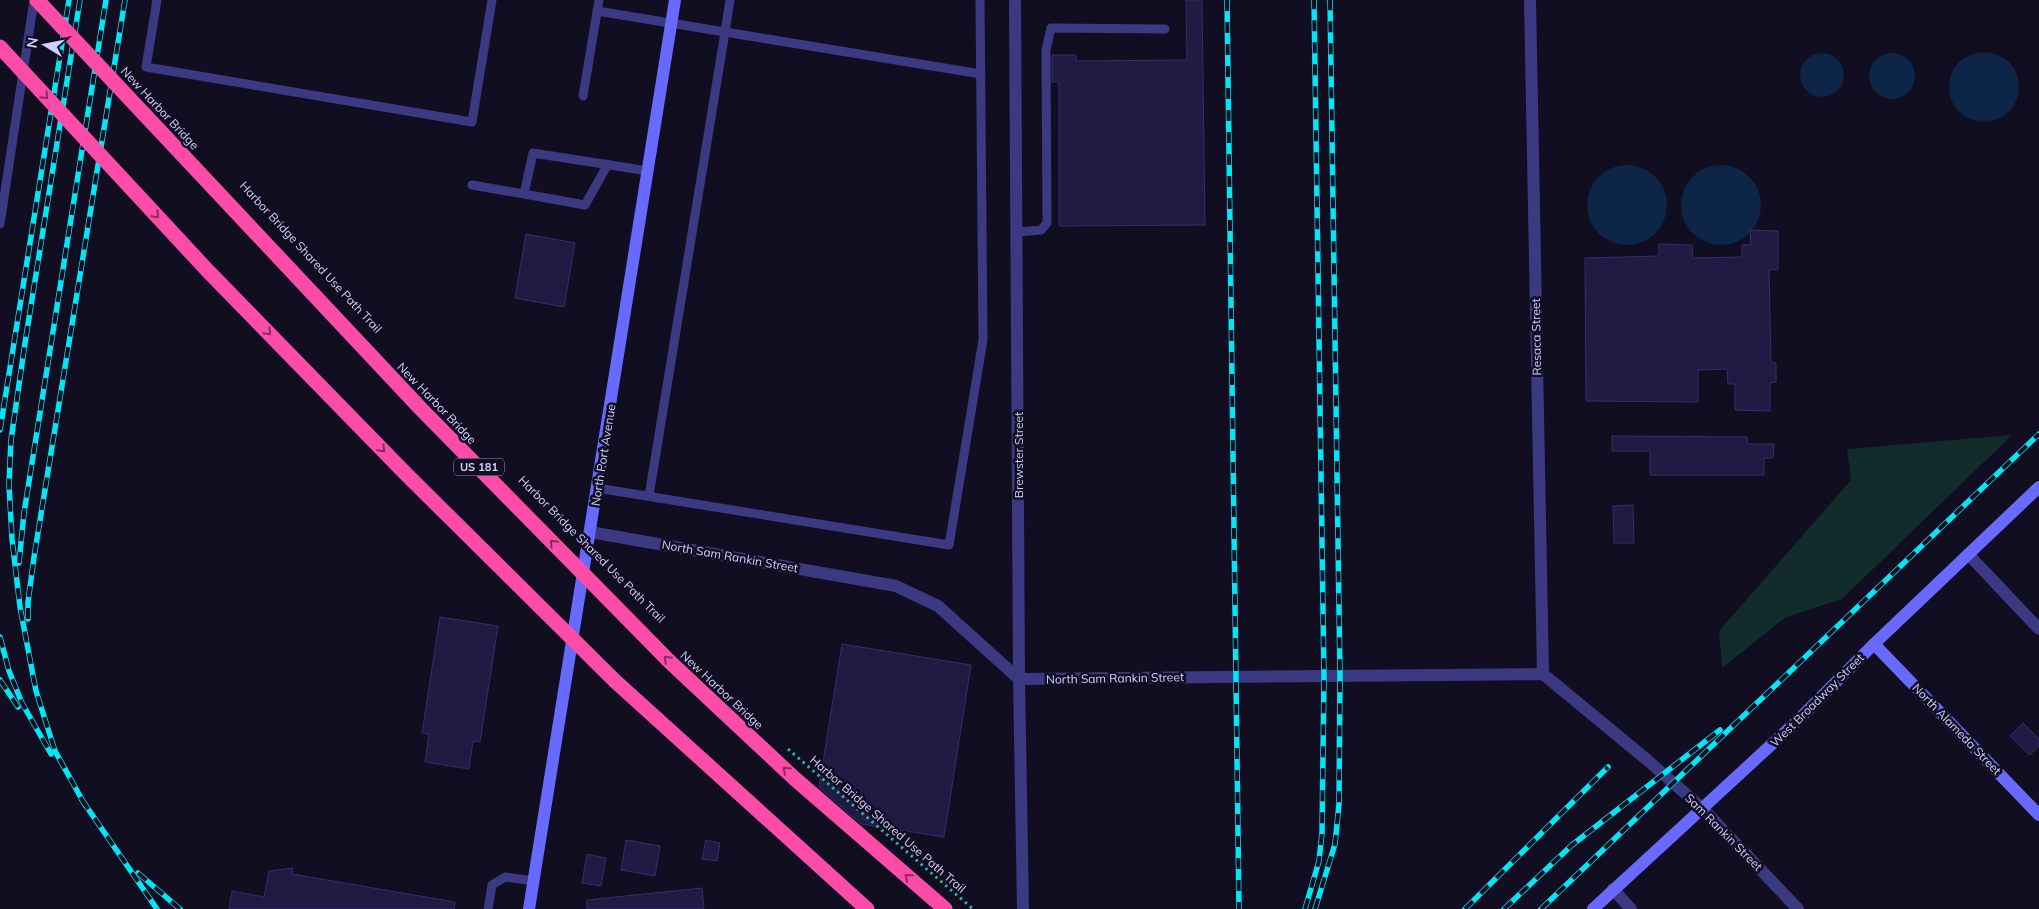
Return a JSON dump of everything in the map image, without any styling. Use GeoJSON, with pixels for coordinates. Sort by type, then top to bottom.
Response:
{"type":"FeatureCollection","features":[{"type":"Feature","properties":{"kind":"highway","name":"New Harbor Bridge"},"geometry":{"type":"LineString","coordinates":[[35,0],[422,410],[670,662],[794,778],[945,909]]}},
{"type":"Feature","properties":{"kind":"highway"},"geometry":{"type":"LineString","coordinates":[[0,47],[207,270],[406,474],[615,681],[867,909]]}},
{"type":"Feature","properties":{"kind":"main road","name":"North Port Avenue"},"geometry":{"type":"LineString","coordinates":[[529,909],[675,0]]}},
{"type":"Feature","properties":{"kind":"main road","name":"West Broadway Street"},"geometry":{"type":"LineString","coordinates":[[1593,909],[1796,722],[1874,644],[2039,487]]}},
{"type":"Feature","properties":{"kind":"main road","name":"North Alameda Street"},"geometry":{"type":"LineString","coordinates":[[1874,644],[2039,815]]}},
{"type":"Feature","properties":{"kind":"street","name":"Brewster Street"},"geometry":{"type":"LineString","coordinates":[[1015,0],[1019,679],[1023,909]]}},
{"type":"Feature","properties":{"kind":"street","name":"Resaca Street"},"geometry":{"type":"LineString","coordinates":[[1530,0],[1543,674]]}},
{"type":"Feature","properties":{"kind":"street","name":"North Sam Rankin Street"},"geometry":{"type":"LineString","coordinates":[[590,532],[896,586],[938,606],[1019,679],[1543,674]]}},
{"type":"Feature","properties":{"kind":"street"},"geometry":{"type":"LineString","coordinates":[[1968,554],[2039,629]]}},
{"type":"Feature","properties":{"kind":"street","name":"Sam Rankin Street"},"geometry":{"type":"LineString","coordinates":[[1543,674],[1703,809],[1798,909]]}},
{"type":"Feature","properties":{"kind":"street"},"geometry":{"type":"LineString","coordinates":[[1613,890],[1631,909]]}},
{"type":"Feature","properties":{"kind":"lane"},"geometry":{"type":"LineString","coordinates":[[0,224],[35,0]]}},
{"type":"Feature","properties":{"kind":"lane"},"geometry":{"type":"LineString","coordinates":[[157,0],[146,67],[472,122],[492,0]]}},
{"type":"Feature","properties":{"kind":"lane"},"geometry":{"type":"LineString","coordinates":[[583,96],[599,0]]}},
{"type":"Feature","properties":{"kind":"lane"},"geometry":{"type":"LineString","coordinates":[[649,496],[730,0]]}},
{"type":"Feature","properties":{"kind":"lane"},"geometry":{"type":"LineString","coordinates":[[597,488],[949,545],[983,340],[980,0]]}},
{"type":"Feature","properties":{"kind":"lane"},"geometry":{"type":"LineString","coordinates":[[597,11],[981,74]]}},
{"type":"Feature","properties":{"kind":"lane"},"geometry":{"type":"LineString","coordinates":[[1017,232],[1041,230],[1047,223],[1046,50],[1051,28],[1166,29]]}},
{"type":"Feature","properties":{"kind":"lane"},"geometry":{"type":"LineString","coordinates":[[524,194],[533,153],[648,171]]}},
{"type":"Feature","properties":{"kind":"lane"},"geometry":{"type":"LineString","coordinates":[[472,185],[585,205],[608,164]]}},
{"type":"Feature","properties":{"kind":"lane"},"geometry":{"type":"LineString","coordinates":[[488,909],[492,885],[505,878],[534,881]]}},
{"type":"Feature","properties":{"kind":"path","name":"Harbor Bridge Shared Use Path Trail"},"geometry":{"type":"LineString","coordinates":[[780,743],[973,909]]}},
{"type":"Feature","properties":{"kind":"green space"},"geometry":{"type":"Polygon","coordinates":[[[2012,435],[1842,599],[1786,617],[1722,668],[1719,631],[1851,480],[1847,449],[2012,435]]]}},
{"type":"Feature","properties":{"kind":"water"},"geometry":{"type":"Polygon","coordinates":[[[1991,52],[2004,58],[2013,67],[2017,73],[2019,87],[2017,101],[2009,112],[1998,120],[1977,122],[1970,120],[1959,112],[1951,101],[1949,80],[1951,73],[1959,62],[1970,54],[1991,52]]]}},
{"type":"Feature","properties":{"kind":"water"},"geometry":{"type":"Polygon","coordinates":[[[1826,53],[1838,59],[1843,66],[1843,84],[1838,91],[1831,96],[1818,97],[1810,94],[1803,87],[1800,71],[1803,63],[1810,56],[1826,53]]]}},
{"type":"Feature","properties":{"kind":"water"},"geometry":{"type":"Polygon","coordinates":[[[1888,53],[1896,53],[1905,57],[1911,63],[1915,76],[1911,89],[1905,95],[1896,99],[1888,99],[1879,95],[1873,89],[1869,80],[1869,72],[1873,63],[1879,57],[1888,53]]]}},
{"type":"Feature","properties":{"kind":"water"},"geometry":{"type":"Polygon","coordinates":[[[1627,165],[1642,168],[1655,177],[1664,190],[1667,205],[1664,220],[1655,233],[1642,242],[1627,245],[1612,242],[1599,233],[1590,220],[1587,205],[1590,190],[1599,177],[1612,168],[1627,165]]]}},
{"type":"Feature","properties":{"kind":"water"},"geometry":{"type":"Polygon","coordinates":[[[1721,165],[1736,168],[1749,177],[1758,190],[1761,205],[1758,220],[1749,233],[1736,242],[1721,245],[1706,242],[1693,233],[1684,220],[1681,205],[1684,190],[1693,177],[1706,168],[1721,165]]]}},
{"type":"Feature","properties":{"kind":"building"},"geometry":{"type":"Polygon","coordinates":[[[1186,0],[1202,0],[1205,225],[1059,226],[1059,82],[1052,82],[1052,55],[1076,55],[1076,61],[1187,60],[1186,0]]]}},
{"type":"Feature","properties":{"kind":"building"},"geometry":{"type":"Polygon","coordinates":[[[1750,230],[1778,231],[1778,269],[1769,270],[1771,362],[1776,363],[1776,382],[1770,383],[1770,411],[1735,410],[1735,384],[1728,384],[1727,369],[1698,370],[1698,402],[1586,401],[1585,258],[1659,256],[1659,244],[1692,245],[1693,258],[1742,257],[1742,245],[1751,245],[1750,230]]]}},
{"type":"Feature","properties":{"kind":"building"},"geometry":{"type":"Polygon","coordinates":[[[526,234],[575,243],[564,307],[515,298],[526,234]]]}},
{"type":"Feature","properties":{"kind":"building"},"geometry":{"type":"Polygon","coordinates":[[[1612,436],[1747,437],[1748,444],[1774,444],[1773,458],[1764,458],[1764,475],[1650,475],[1650,451],[1612,451],[1612,436]]]}},
{"type":"Feature","properties":{"kind":"building"},"geometry":{"type":"Polygon","coordinates":[[[1633,505],[1634,543],[1614,543],[1613,506],[1633,505]]]}},
{"type":"Feature","properties":{"kind":"building"},"geometry":{"type":"Polygon","coordinates":[[[440,617],[498,626],[480,742],[473,741],[469,769],[425,762],[429,734],[422,733],[440,617]]]}},
{"type":"Feature","properties":{"kind":"building"},"geometry":{"type":"Polygon","coordinates":[[[842,644],[971,665],[944,837],[861,824],[819,787],[842,644]]]}},
{"type":"Feature","properties":{"kind":"building"},"geometry":{"type":"Polygon","coordinates":[[[2023,723],[2039,739],[2039,746],[2030,755],[2010,736],[2023,723]]]}},
{"type":"Feature","properties":{"kind":"building"},"geometry":{"type":"Polygon","coordinates":[[[626,840],[660,846],[655,876],[621,870],[626,840]]]}},
{"type":"Feature","properties":{"kind":"building"},"geometry":{"type":"Polygon","coordinates":[[[706,840],[720,843],[717,861],[702,859],[706,840]]]}},
{"type":"Feature","properties":{"kind":"building"},"geometry":{"type":"Polygon","coordinates":[[[587,854],[606,858],[601,886],[582,883],[587,854]]]}},
{"type":"Feature","properties":{"kind":"building"},"geometry":{"type":"Polygon","coordinates":[[[293,868],[292,874],[455,902],[454,909],[229,909],[232,891],[264,897],[269,871],[293,868]]]}},
{"type":"Feature","properties":{"kind":"building"},"geometry":{"type":"Polygon","coordinates":[[[702,888],[704,909],[587,909],[587,900],[702,888]]]}},
{"type":"Feature","properties":{"kind":"railway"},"geometry":{"type":"LineString","coordinates":[[0,430],[69,0]]}},
{"type":"Feature","properties":{"kind":"railway"},"geometry":{"type":"LineString","coordinates":[[80,0],[25,343],[11,440],[9,484],[12,539],[20,607],[36,691],[55,751],[85,805]]}},
{"type":"Feature","properties":{"kind":"railway"},"geometry":{"type":"LineString","coordinates":[[19,563],[24,513],[106,0]]}},
{"type":"Feature","properties":{"kind":"railway"},"geometry":{"type":"LineString","coordinates":[[28,619],[28,602],[34,557],[125,0]]}},
{"type":"Feature","properties":{"kind":"railway"},"geometry":{"type":"LineString","coordinates":[[1227,0],[1239,909]]}},
{"type":"Feature","properties":{"kind":"railway"},"geometry":{"type":"LineString","coordinates":[[1305,909],[1319,861],[1322,833],[1324,677],[1314,0]]}},
{"type":"Feature","properties":{"kind":"railway"},"geometry":{"type":"LineString","coordinates":[[1315,909],[1335,844],[1339,804],[1340,676],[1330,0]]}},
{"type":"Feature","properties":{"kind":"railway"},"geometry":{"type":"LineString","coordinates":[[1541,909],[2039,434]]}},
{"type":"Feature","properties":{"kind":"railway"},"geometry":{"type":"LineString","coordinates":[[0,637],[9,671],[22,703],[51,754]]}},
{"type":"Feature","properties":{"kind":"railway"},"geometry":{"type":"LineString","coordinates":[[0,680],[18,707]]}},
{"type":"Feature","properties":{"kind":"railway"},"geometry":{"type":"LineString","coordinates":[[1504,909],[1572,845],[1720,730]]}},
{"type":"Feature","properties":{"kind":"railway"},"geometry":{"type":"LineString","coordinates":[[1465,909],[1608,767]]}},
{"type":"Feature","properties":{"kind":"railway"},"geometry":{"type":"LineString","coordinates":[[82,800],[157,909]]}},
{"type":"Feature","properties":{"kind":"railway"},"geometry":{"type":"LineString","coordinates":[[138,873],[180,909]]}}]}
